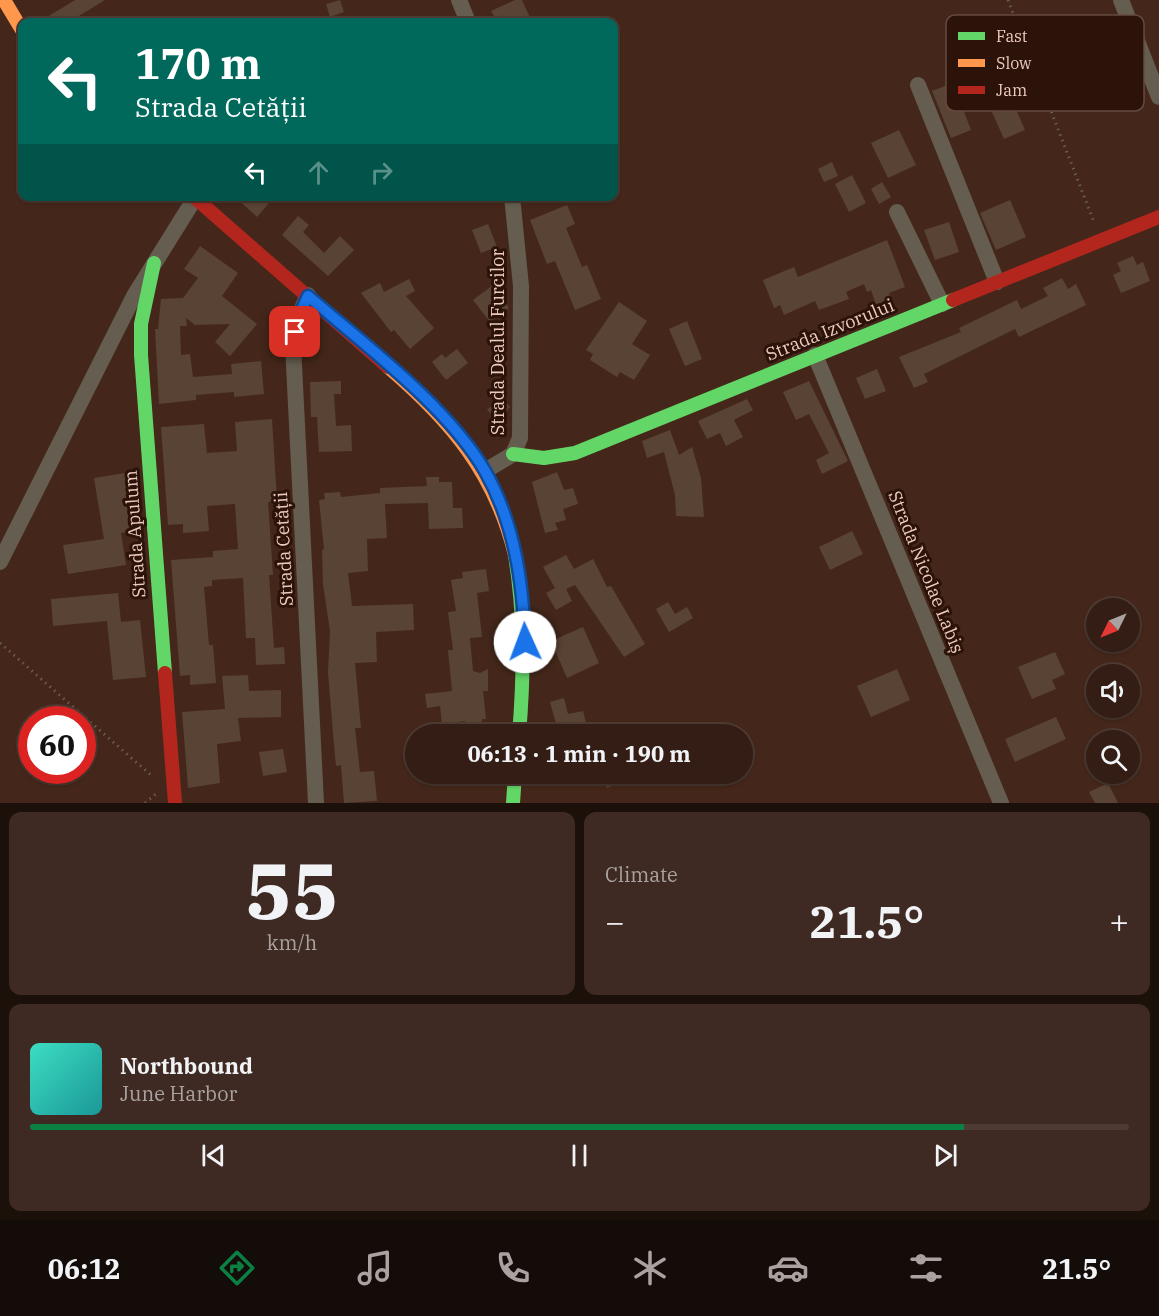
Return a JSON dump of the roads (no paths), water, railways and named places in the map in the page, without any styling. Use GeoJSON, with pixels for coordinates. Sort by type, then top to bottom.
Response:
{"type":"FeatureCollection","features":[{"type":"Feature","properties":{"kind":"street"},"geometry":{"type":"LineString","coordinates":[[4,0],[18,23]]}},
{"type":"Feature","properties":{"kind":"street"},"geometry":{"type":"LineString","coordinates":[[459,0],[466,18]]}},
{"type":"Feature","properties":{"kind":"street"},"geometry":{"type":"LineString","coordinates":[[1121,0],[1127,15]]}},
{"type":"Feature","properties":{"kind":"street"},"geometry":{"type":"LineString","coordinates":[[1144,59],[1159,97]]}},
{"type":"Feature","properties":{"kind":"street"},"geometry":{"type":"LineString","coordinates":[[918,85],[997,282]]}},
{"type":"Feature","properties":{"kind":"street","name":"Strada Apulum"},"geometry":{"type":"LineString","coordinates":[[0,562],[134,296],[192,201]]}},
{"type":"Feature","properties":{"kind":"street"},"geometry":{"type":"LineString","coordinates":[[199,201],[441,414],[485,471],[507,523],[517,557],[524,600],[524,674],[520,724]]}},
{"type":"Feature","properties":{"kind":"street","name":"Strada Dealul Furcilor"},"geometry":{"type":"LineString","coordinates":[[485,471],[513,454],[520,438],[521,286],[512,201]]}},
{"type":"Feature","properties":{"kind":"street"},"geometry":{"type":"LineString","coordinates":[[897,212],[942,304]]}},
{"type":"Feature","properties":{"kind":"street","name":"Strada Izvorului"},"geometry":{"type":"LineString","coordinates":[[513,454],[535,460],[551,460],[575,453],[1159,217]]}},
{"type":"Feature","properties":{"kind":"street","name":"Strada Apulum"},"geometry":{"type":"LineString","coordinates":[[154,263],[141,324],[141,355],[175,803]]}},
{"type":"Feature","properties":{"kind":"street","name":"Strada Cetății"},"geometry":{"type":"LineString","coordinates":[[308,296],[297,320],[293,345],[316,803]]}},
{"type":"Feature","properties":{"kind":"street","name":"Strada Nicolae Labiș"},"geometry":{"type":"LineString","coordinates":[[815,355],[1001,803]]}},
{"type":"Feature","properties":{"kind":"street"},"geometry":{"type":"LineString","coordinates":[[513,803],[514,784]]}}]}
